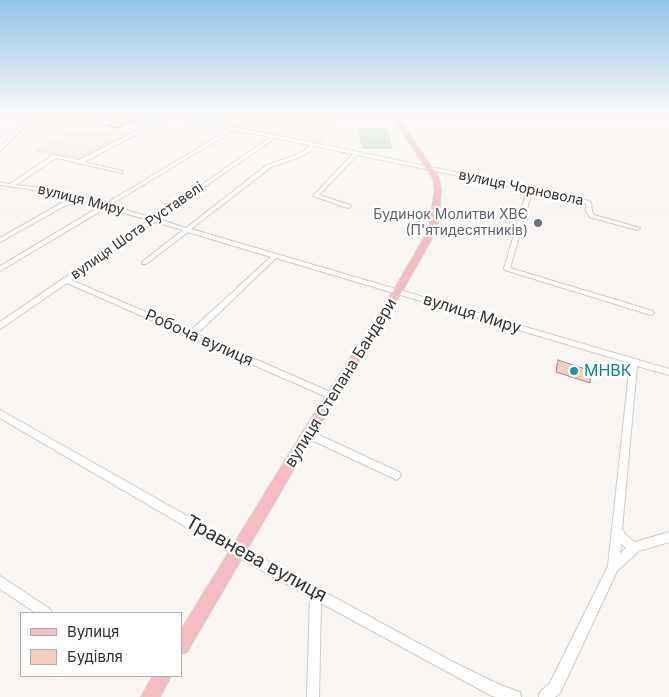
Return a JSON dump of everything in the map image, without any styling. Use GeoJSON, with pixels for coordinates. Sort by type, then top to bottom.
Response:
{"type":"FeatureCollection","features":[{"type":"Feature","properties":{"kind":"main road","name":"вулиця Степана Бандери"},"geometry":{"type":"LineString","coordinates":[[182,644],[308,434],[398,291],[427,240],[434,222],[438,190],[436,178],[415,147]]}},
{"type":"Feature","properties":{"kind":"main road"},"geometry":{"type":"LineString","coordinates":[[150,697],[162,677]]}},
{"type":"Feature","properties":{"kind":"street"},"geometry":{"type":"LineString","coordinates":[[80,162],[110,147]]}},
{"type":"Feature","properties":{"kind":"street"},"geometry":{"type":"LineString","coordinates":[[0,269],[204,147]]}},
{"type":"Feature","properties":{"kind":"street","name":"вулиця Шота Руставелі"},"geometry":{"type":"LineString","coordinates":[[0,326],[260,147]]}},
{"type":"Feature","properties":{"kind":"street"},"geometry":{"type":"LineString","coordinates":[[144,263],[269,166],[307,152],[312,147]]}},
{"type":"Feature","properties":{"kind":"street","name":"вулиця Чорновола"},"geometry":{"type":"LineString","coordinates":[[326,147],[589,203],[589,211],[592,216],[637,228]]}},
{"type":"Feature","properties":{"kind":"street"},"geometry":{"type":"LineString","coordinates":[[348,206],[316,196],[356,153]]}},
{"type":"Feature","properties":{"kind":"street"},"geometry":{"type":"LineString","coordinates":[[12,185],[56,156],[80,162],[112,170],[120,172],[93,165],[80,162]]}},
{"type":"Feature","properties":{"kind":"street","name":"вулиця Миру"},"geometry":{"type":"LineString","coordinates":[[0,184],[57,192],[107,205],[669,372]]}},
{"type":"Feature","properties":{"kind":"street"},"geometry":{"type":"LineString","coordinates":[[530,189],[507,269],[651,313]]}},
{"type":"Feature","properties":{"kind":"street"},"geometry":{"type":"LineString","coordinates":[[0,240],[76,197]]}},
{"type":"Feature","properties":{"kind":"street"},"geometry":{"type":"LineString","coordinates":[[61,206],[69,208]]}},
{"type":"Feature","properties":{"kind":"street"},"geometry":{"type":"LineString","coordinates":[[192,334],[276,254]]}},
{"type":"Feature","properties":{"kind":"street","name":"Робоча вулиця"},"geometry":{"type":"LineString","coordinates":[[66,280],[332,396]]}},
{"type":"Feature","properties":{"kind":"street"},"geometry":{"type":"LineString","coordinates":[[552,694],[613,567],[634,361]]}},
{"type":"Feature","properties":{"kind":"street","name":"Травнева вулиця"},"geometry":{"type":"LineString","coordinates":[[0,414],[238,551],[497,691],[515,697]]}},
{"type":"Feature","properties":{"kind":"street"},"geometry":{"type":"LineString","coordinates":[[308,434],[396,475]]}},
{"type":"Feature","properties":{"kind":"street"},"geometry":{"type":"LineString","coordinates":[[616,531],[622,539],[635,548]]}},
{"type":"Feature","properties":{"kind":"street"},"geometry":{"type":"LineString","coordinates":[[613,567],[635,548],[669,537]]}},
{"type":"Feature","properties":{"kind":"street"},"geometry":{"type":"LineString","coordinates":[[0,582],[45,612]]}},
{"type":"Feature","properties":{"kind":"street"},"geometry":{"type":"LineString","coordinates":[[313,697],[316,593]]}},
{"type":"Feature","properties":{"kind":"shaded area"},"geometry":{"type":"Polygon","coordinates":[[[41,147],[104,147],[78,160],[33,151],[41,147]]]}},
{"type":"Feature","properties":{"kind":"green space"},"geometry":{"type":"Polygon","coordinates":[[[362,147],[392,147],[393,149],[362,149],[362,147]]]}},
{"type":"Feature","properties":{"kind":"building","name":"МНВК"},"geometry":{"type":"Polygon","coordinates":[[[558,360],[591,371],[590,383],[556,372],[558,360]]]}},
{"type":"Feature","properties":{"kind":"place","name":"Будинок Молитви ХВЄ (П'ятидесятників)"},"geometry":{"type":"Point","coordinates":[538,223]}},
{"type":"Feature","properties":{"kind":"place","name":"МНВК"},"geometry":{"type":"Point","coordinates":[574,371]}}]}
